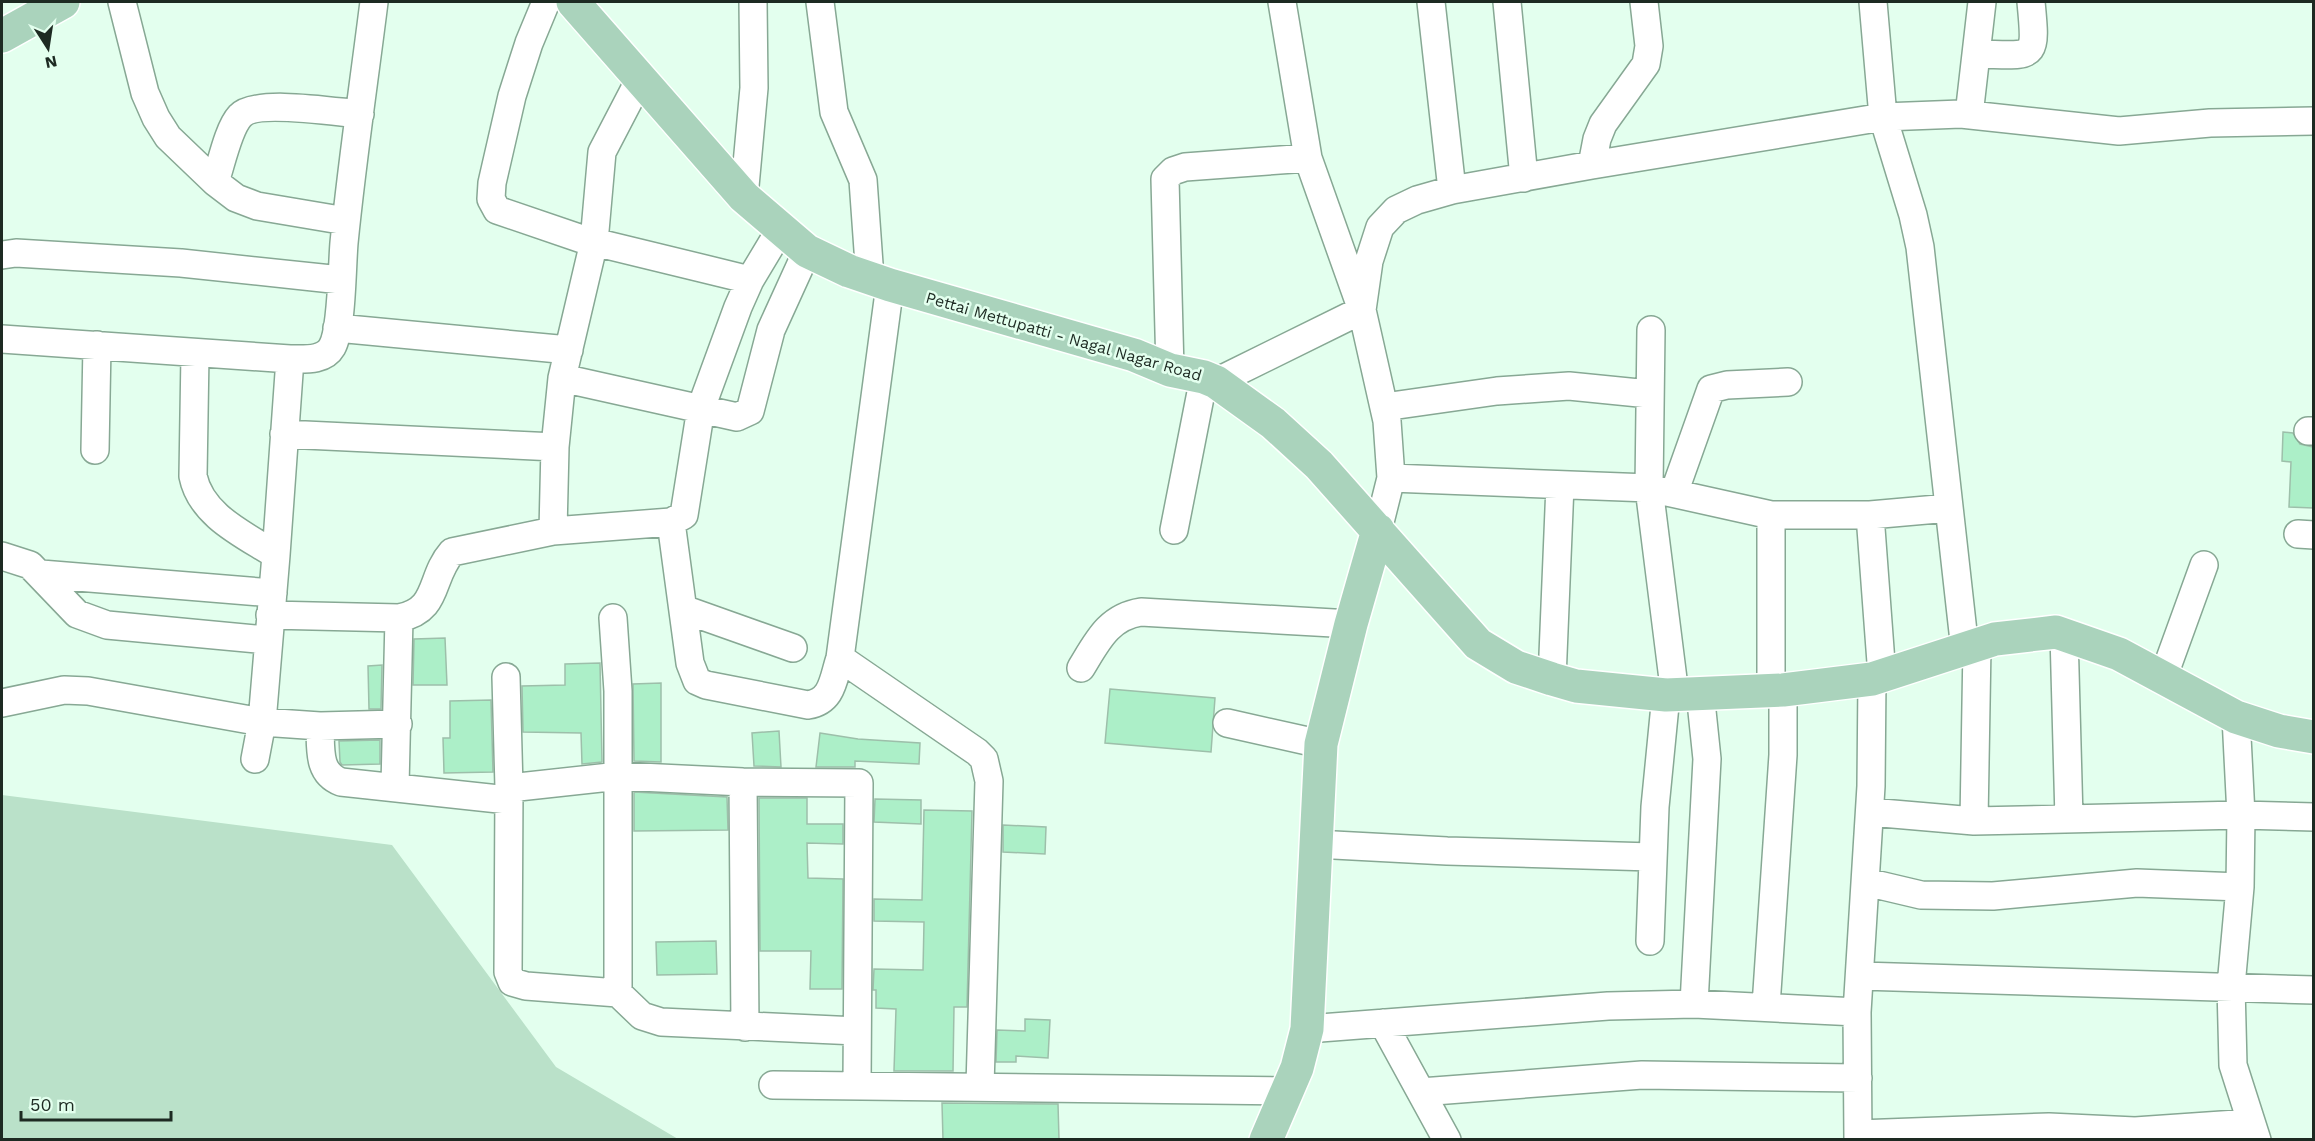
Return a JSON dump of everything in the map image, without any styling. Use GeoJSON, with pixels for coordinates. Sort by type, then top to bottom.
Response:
{"type":"FeatureCollection","features":[{"type":"Feature","properties":{"kind":"main road"},"geometry":{"type":"LineString","coordinates":[[2,36],[63,2]]}},
{"type":"Feature","properties":{"kind":"main road","name":"Pettai Mettupatti - Nagal Nagar Road"},"geometry":{"type":"LineString","coordinates":[[573,2],[744,196],[780,230],[807,251],[880,282],[1134,355],[1170,370],[1210,379],[1273,423],[1304,451],[1378,530],[1448,614],[1478,644],[1516,667],[1576,686],[1680,694],[1777,690],[1877,677],[1995,639],[2056,632],[2118,654],[2236,717],[2279,731],[2313,737]]}},
{"type":"Feature","properties":{"kind":"main road"},"geometry":{"type":"LineString","coordinates":[[1266,1140],[1297,1068],[1307,1029],[1321,744],[1351,624],[1378,530]]}},
{"type":"Feature","properties":{"kind":"street"},"geometry":{"type":"LineString","coordinates":[[122,2],[145,93],[156,118],[168,137],[215,182],[236,198],[257,206],[346,221]]}},
{"type":"Feature","properties":{"kind":"street"},"geometry":{"type":"LineString","coordinates":[[2,339],[290,359],[312,359],[327,354],[333,345],[336,328],[346,221],[374,2]]}},
{"type":"Feature","properties":{"kind":"street"},"geometry":{"type":"LineString","coordinates":[[546,2],[529,43],[512,96],[491,199],[497,210],[506,215],[594,242],[750,280]]}},
{"type":"Feature","properties":{"kind":"street"},"geometry":{"type":"LineString","coordinates":[[744,196],[754,88],[753,2]]}},
{"type":"Feature","properties":{"kind":"street"},"geometry":{"type":"LineString","coordinates":[[671,522],[692,672],[697,681],[706,685],[808,705],[824,700],[840,658],[880,282],[863,180],[834,112],[820,2]]}},
{"type":"Feature","properties":{"kind":"street"},"geometry":{"type":"LineString","coordinates":[[1282,2],[1308,158],[1362,310],[1375,377],[1384,407],[1391,478],[1378,530]]}},
{"type":"Feature","properties":{"kind":"street"},"geometry":{"type":"LineString","coordinates":[[1431,2],[1452,190]]}},
{"type":"Feature","properties":{"kind":"street"},"geometry":{"type":"LineString","coordinates":[[1507,2],[1524,177]]}},
{"type":"Feature","properties":{"kind":"street"},"geometry":{"type":"LineString","coordinates":[[1592,165],[1596,138],[1603,124],[1646,64],[1649,46],[1644,2]]}},
{"type":"Feature","properties":{"kind":"street"},"geometry":{"type":"LineString","coordinates":[[1873,2],[1883,117],[1913,215],[1920,247],[1949,508],[1971,648],[1974,821]]}},
{"type":"Feature","properties":{"kind":"street"},"geometry":{"type":"LineString","coordinates":[[1969,115],[1978,54],[1982,2]]}},
{"type":"Feature","properties":{"kind":"street"},"geometry":{"type":"LineString","coordinates":[[1978,54],[2020,55],[2028,52],[2034,46],[2031,2]]}},
{"type":"Feature","properties":{"kind":"street"},"geometry":{"type":"LineString","coordinates":[[553,531],[555,447],[562,378],[594,242],[602,152],[640,79]]}},
{"type":"Feature","properties":{"kind":"street"},"geometry":{"type":"LineString","coordinates":[[215,182],[234,126],[240,116],[250,109],[267,107],[360,114]]}},
{"type":"Feature","properties":{"kind":"street"},"geometry":{"type":"LineString","coordinates":[[1362,310],[1369,261],[1380,227],[1396,210],[1417,200],[1452,190],[1883,117],[1969,115],[2119,131],[2210,123],[2313,121]]}},
{"type":"Feature","properties":{"kind":"street"},"geometry":{"type":"LineString","coordinates":[[1170,370],[1165,179],[1173,171],[1185,167],[1308,158]]}},
{"type":"Feature","properties":{"kind":"street"},"geometry":{"type":"LineString","coordinates":[[2,556],[30,565],[77,614],[88,620],[107,625],[270,616],[399,618],[413,615],[423,608],[431,596],[444,562],[452,552],[553,531],[671,522],[684,515],[687,506],[701,408],[750,280],[780,230]]}},
{"type":"Feature","properties":{"kind":"street"},"geometry":{"type":"LineString","coordinates":[[562,378],[737,417],[750,411],[771,330],[807,251]]}},
{"type":"Feature","properties":{"kind":"street"},"geometry":{"type":"LineString","coordinates":[[2,255],[16,253],[181,262],[340,280]]}},
{"type":"Feature","properties":{"kind":"street"},"geometry":{"type":"LineString","coordinates":[[1174,530],[1210,379],[1362,310]]}},
{"type":"Feature","properties":{"kind":"street"},"geometry":{"type":"LineString","coordinates":[[336,328],[569,350]]}},
{"type":"Feature","properties":{"kind":"street"},"geometry":{"type":"LineString","coordinates":[[1651,330],[1649,394],[1661,491],[1680,694],[1707,768],[1694,1004]]}},
{"type":"Feature","properties":{"kind":"street"},"geometry":{"type":"LineString","coordinates":[[95,450],[97,345]]}},
{"type":"Feature","properties":{"kind":"street"},"geometry":{"type":"LineString","coordinates":[[195,354],[193,476],[196,491],[207,506],[224,520],[276,555]]}},
{"type":"Feature","properties":{"kind":"street"},"geometry":{"type":"LineString","coordinates":[[255,759],[262,722],[290,359]]}},
{"type":"Feature","properties":{"kind":"street"},"geometry":{"type":"LineString","coordinates":[[1661,491],[1711,389],[1727,385],[1788,382]]}},
{"type":"Feature","properties":{"kind":"street"},"geometry":{"type":"LineString","coordinates":[[1384,407],[1497,391],[1569,386],[1649,394]]}},
{"type":"Feature","properties":{"kind":"street"},"geometry":{"type":"LineString","coordinates":[[284,434],[555,447]]}},
{"type":"Feature","properties":{"kind":"street"},"geometry":{"type":"LineString","coordinates":[[1391,478],[1560,484],[1661,491],[1771,515],[1870,515],[1949,508]]}},
{"type":"Feature","properties":{"kind":"street"},"geometry":{"type":"LineString","coordinates":[[1552,679],[1560,484]]}},
{"type":"Feature","properties":{"kind":"street"},"geometry":{"type":"LineString","coordinates":[[1766,1006],[1783,755],[1777,690],[1771,515]]}},
{"type":"Feature","properties":{"kind":"street"},"geometry":{"type":"LineString","coordinates":[[1870,515],[1877,677],[1861,976],[1857,1012],[1858,1137],[2049,1127],[2135,1131],[2254,1132],[2233,1065],[2231,986],[2240,887],[2241,815],[2236,717]]}},
{"type":"Feature","properties":{"kind":"street"},"geometry":{"type":"LineString","coordinates":[[2163,678],[2205,565]]}},
{"type":"Feature","properties":{"kind":"street"},"geometry":{"type":"LineString","coordinates":[[41,574],[270,616]]}},
{"type":"Feature","properties":{"kind":"street"},"geometry":{"type":"LineString","coordinates":[[683,609],[793,648]]}},
{"type":"Feature","properties":{"kind":"street"},"geometry":{"type":"LineString","coordinates":[[1081,668],[1102,633],[1114,620],[1128,614],[1141,612],[1351,624]]}},
{"type":"Feature","properties":{"kind":"street"},"geometry":{"type":"LineString","coordinates":[[395,786],[399,618]]}},
{"type":"Feature","properties":{"kind":"street"},"geometry":{"type":"LineString","coordinates":[[613,618],[618,691],[618,993]]}},
{"type":"Feature","properties":{"kind":"street"},"geometry":{"type":"LineString","coordinates":[[2064,634],[2069,819]]}},
{"type":"Feature","properties":{"kind":"street"},"geometry":{"type":"LineString","coordinates":[[840,658],[976,752],[987,767],[989,781],[980,1086]]}},
{"type":"Feature","properties":{"kind":"street"},"geometry":{"type":"LineString","coordinates":[[506,677],[510,978],[517,985],[618,993],[642,1016],[661,1022],[857,1031]]}},
{"type":"Feature","properties":{"kind":"street"},"geometry":{"type":"LineString","coordinates":[[2,702],[64,690],[88,691],[262,722],[320,726],[398,724]]}},
{"type":"Feature","properties":{"kind":"street"},"geometry":{"type":"LineString","coordinates":[[1650,941],[1652,857],[1680,694]]}},
{"type":"Feature","properties":{"kind":"street"},"geometry":{"type":"LineString","coordinates":[[1227,723],[1321,744]]}},
{"type":"Feature","properties":{"kind":"street"},"geometry":{"type":"LineString","coordinates":[[320,726],[322,765],[332,778],[395,786],[508,794],[619,776],[743,782],[859,783],[857,1084]]}},
{"type":"Feature","properties":{"kind":"street"},"geometry":{"type":"LineString","coordinates":[[743,782],[745,1027]]}},
{"type":"Feature","properties":{"kind":"street"},"geometry":{"type":"LineString","coordinates":[[1869,812],[1974,821],[2241,815],[2313,817]]}},
{"type":"Feature","properties":{"kind":"street"},"geometry":{"type":"LineString","coordinates":[[1316,844],[1447,851],[1652,857]]}},
{"type":"Feature","properties":{"kind":"street"},"geometry":{"type":"LineString","coordinates":[[1866,882],[1921,895],[1992,896],[2137,883],[2240,887]]}},
{"type":"Feature","properties":{"kind":"street"},"geometry":{"type":"LineString","coordinates":[[1861,976],[2313,990]]}},
{"type":"Feature","properties":{"kind":"street"},"geometry":{"type":"LineString","coordinates":[[1307,1029],[1608,1006],[1694,1004],[1857,1012]]}},
{"type":"Feature","properties":{"kind":"street"},"geometry":{"type":"LineString","coordinates":[[1383,1023],[1447,1140]]}},
{"type":"Feature","properties":{"kind":"street"},"geometry":{"type":"LineString","coordinates":[[1421,1092],[1641,1075],[1858,1078]]}},
{"type":"Feature","properties":{"kind":"street"},"geometry":{"type":"LineString","coordinates":[[773,1085],[857,1084],[1287,1091]]}},
{"type":"Feature","properties":{"kind":"green space"},"geometry":{"type":"Polygon","coordinates":[[[2,795],[392,845],[556,1067],[678,1139],[2,1139],[2,795]]]}},
{"type":"Feature","properties":{"kind":"building"},"geometry":{"type":"Polygon","coordinates":[[[2283,432],[2293,433],[2300,444],[2313,447],[2313,508],[2289,507],[2291,462],[2282,461],[2283,432]]]}},
{"type":"Feature","properties":{"kind":"building"},"geometry":{"type":"Polygon","coordinates":[[[445,638],[447,685],[413,685],[414,639],[445,638]]]}},
{"type":"Feature","properties":{"kind":"building"},"geometry":{"type":"Polygon","coordinates":[[[600,663],[602,762],[582,764],[581,733],[523,732],[522,686],[565,685],[565,664],[600,663]]]}},
{"type":"Feature","properties":{"kind":"building"},"geometry":{"type":"Polygon","coordinates":[[[382,665],[381,709],[369,709],[368,666],[382,665]]]}},
{"type":"Feature","properties":{"kind":"building"},"geometry":{"type":"Polygon","coordinates":[[[661,683],[661,762],[634,761],[633,684],[661,683]]]}},
{"type":"Feature","properties":{"kind":"building"},"geometry":{"type":"Polygon","coordinates":[[[1110,689],[1215,698],[1211,752],[1105,743],[1110,689]]]}},
{"type":"Feature","properties":{"kind":"building"},"geometry":{"type":"Polygon","coordinates":[[[491,700],[493,772],[444,773],[443,738],[450,738],[450,701],[491,700]]]}},
{"type":"Feature","properties":{"kind":"building"},"geometry":{"type":"Polygon","coordinates":[[[779,731],[781,767],[754,766],[752,733],[779,731]]]}},
{"type":"Feature","properties":{"kind":"building"},"geometry":{"type":"Polygon","coordinates":[[[820,733],[858,739],[920,743],[919,764],[855,761],[855,767],[816,767],[820,733]]]}},
{"type":"Feature","properties":{"kind":"building"},"geometry":{"type":"Polygon","coordinates":[[[380,740],[380,764],[342,765],[340,762],[339,741],[380,740]]]}},
{"type":"Feature","properties":{"kind":"building"},"geometry":{"type":"Polygon","coordinates":[[[634,792],[727,797],[728,830],[634,831],[634,792]]]}},
{"type":"Feature","properties":{"kind":"building"},"geometry":{"type":"Polygon","coordinates":[[[759,798],[807,798],[807,824],[843,824],[843,844],[807,843],[808,878],[843,879],[842,989],[810,989],[811,951],[760,951],[759,798]]]}},
{"type":"Feature","properties":{"kind":"building"},"geometry":{"type":"Polygon","coordinates":[[[875,799],[921,800],[921,824],[874,822],[875,799]]]}},
{"type":"Feature","properties":{"kind":"building"},"geometry":{"type":"Polygon","coordinates":[[[924,810],[972,811],[967,1007],[954,1007],[953,1071],[894,1071],[896,1009],[876,1008],[876,990],[873,990],[874,969],[923,970],[924,922],[874,921],[874,899],[922,900],[924,810]]]}},
{"type":"Feature","properties":{"kind":"building"},"geometry":{"type":"Polygon","coordinates":[[[1003,825],[1046,827],[1045,854],[1003,852],[1003,825]]]}},
{"type":"Feature","properties":{"kind":"building"},"geometry":{"type":"Polygon","coordinates":[[[716,941],[717,974],[657,975],[656,942],[716,941]]]}},
{"type":"Feature","properties":{"kind":"building"},"geometry":{"type":"Polygon","coordinates":[[[1025,1019],[1050,1020],[1048,1058],[1016,1056],[1016,1062],[996,1062],[997,1030],[1025,1031],[1025,1019]]]}},
{"type":"Feature","properties":{"kind":"building"},"geometry":{"type":"Polygon","coordinates":[[[942,1103],[1058,1104],[1059,1139],[943,1140],[942,1103]]]}}]}
